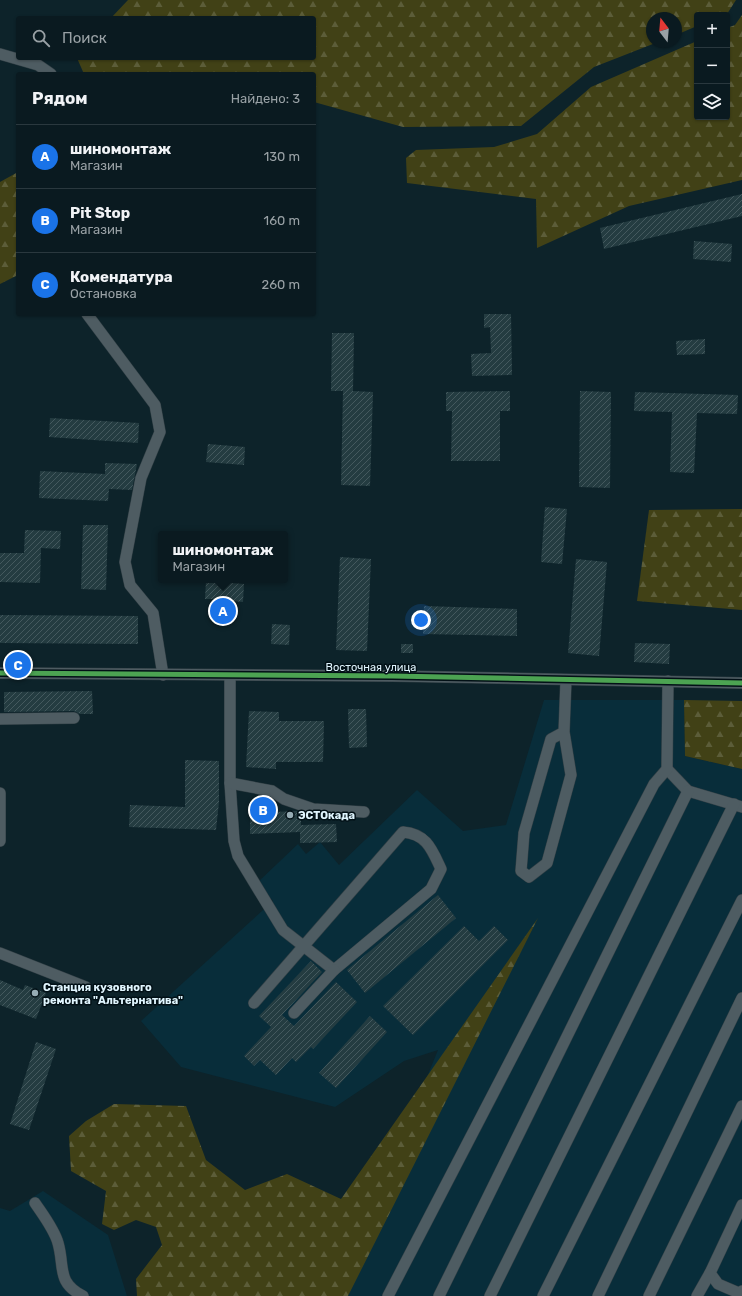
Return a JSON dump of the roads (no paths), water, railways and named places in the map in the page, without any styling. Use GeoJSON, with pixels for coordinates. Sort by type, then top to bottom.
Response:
{"type":"FeatureCollection","features":[{"type":"Feature","properties":{"kind":"street"},"geometry":{"type":"LineString","coordinates":[[0,54],[16,59]]}},
{"type":"Feature","properties":{"kind":"street"},"geometry":{"type":"LineString","coordinates":[[21,60],[38,65],[48,72]]}},
{"type":"Feature","properties":{"kind":"street"},"geometry":{"type":"LineString","coordinates":[[88,316],[155,405],[160,432],[141,478],[125,562],[130,585],[152,613],[163,675]]}},
{"type":"Feature","properties":{"kind":"street","name":"Восточная улица"},"geometry":{"type":"LineString","coordinates":[[0,673],[230,676],[385,676],[742,683]]}},
{"type":"Feature","properties":{"kind":"street"},"geometry":{"type":"LineString","coordinates":[[230,676],[230,783],[234,841],[238,856],[283,930],[334,970]]}},
{"type":"Feature","properties":{"kind":"street"},"geometry":{"type":"LineString","coordinates":[[564,732],[551,739],[524,833],[521,871],[529,876],[547,863],[571,775],[564,732],[566,680]]}},
{"type":"Feature","properties":{"kind":"street"},"geometry":{"type":"LineString","coordinates":[[388,1296],[654,784],[667,769],[668,681]]}},
{"type":"Feature","properties":{"kind":"street"},"geometry":{"type":"LineString","coordinates":[[0,719],[74,718]]}},
{"type":"Feature","properties":{"kind":"street"},"geometry":{"type":"LineString","coordinates":[[490,1296],[738,806],[688,791],[667,769]]}},
{"type":"Feature","properties":{"kind":"street"},"geometry":{"type":"LineString","coordinates":[[230,783],[272,791],[284,799],[313,809],[364,812]]}},
{"type":"Feature","properties":{"kind":"street"},"geometry":{"type":"LineString","coordinates":[[439,1296],[688,791]]}},
{"type":"Feature","properties":{"kind":"street"},"geometry":{"type":"LineString","coordinates":[[0,793],[0,841]]}},
{"type":"Feature","properties":{"kind":"street"},"geometry":{"type":"LineString","coordinates":[[254,1003],[403,832],[413,833],[430,844],[441,869],[431,889],[334,970],[294,1013]]}},
{"type":"Feature","properties":{"kind":"street"},"geometry":{"type":"LineString","coordinates":[[543,1296],[742,900]]}},
{"type":"Feature","properties":{"kind":"street"},"geometry":{"type":"LineString","coordinates":[[0,953],[86,987]]}},
{"type":"Feature","properties":{"kind":"street"},"geometry":{"type":"LineString","coordinates":[[598,1296],[742,998]]}},
{"type":"Feature","properties":{"kind":"street"},"geometry":{"type":"LineString","coordinates":[[649,1296],[742,1106]]}},
{"type":"Feature","properties":{"kind":"street"},"geometry":{"type":"LineString","coordinates":[[35,1203],[59,1244],[62,1274],[67,1285],[83,1296]]}},
{"type":"Feature","properties":{"kind":"street"},"geometry":{"type":"LineString","coordinates":[[697,1296],[710,1273],[742,1205]]}},
{"type":"Feature","properties":{"kind":"street"},"geometry":{"type":"LineString","coordinates":[[710,1273],[718,1284],[739,1293],[742,1291]]}},
{"type":"Feature","properties":{"kind":"place","name":"шиномонтаж"},"geometry":{"type":"Point","coordinates":[223,611]}},
{"type":"Feature","properties":{"kind":"place","name":"Комендатура"},"geometry":{"type":"Point","coordinates":[18,665]}},
{"type":"Feature","properties":{"kind":"place","name":"Pit Stop"},"geometry":{"type":"Point","coordinates":[263,810]}},
{"type":"Feature","properties":{"kind":"place","name":"ЭСТОкада"},"geometry":{"type":"Point","coordinates":[290,815]}},
{"type":"Feature","properties":{"kind":"place","name":"Станция кузовного ремонта \"Альтернатива\""},"geometry":{"type":"Point","coordinates":[35,993]}}]}
